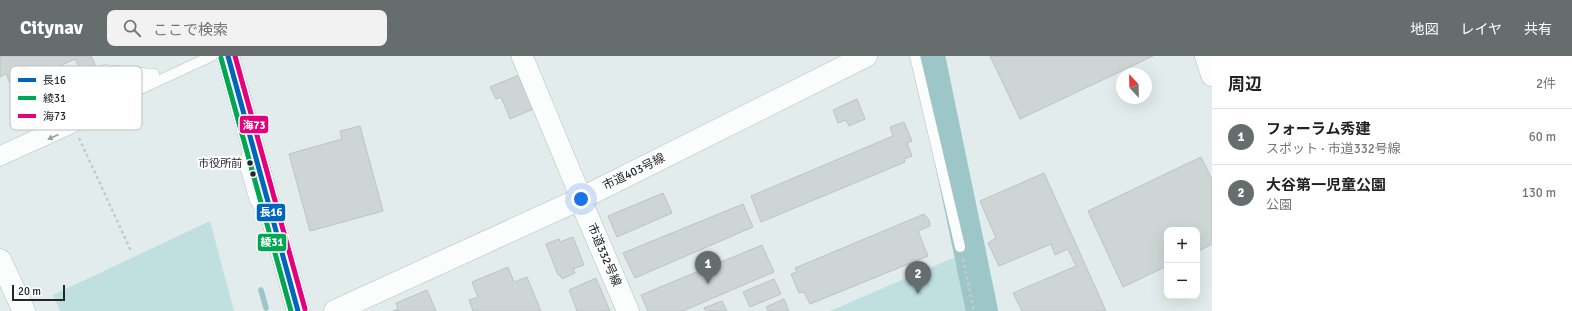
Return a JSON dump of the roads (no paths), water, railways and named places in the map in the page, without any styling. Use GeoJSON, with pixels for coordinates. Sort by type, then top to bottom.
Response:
{"type":"FeatureCollection","features":[{"type":"Feature","properties":{"kind":"street"},"geometry":{"type":"LineString","coordinates":[[228,56],[298,311]]}},
{"type":"Feature","properties":{"kind":"street"},"geometry":{"type":"LineString","coordinates":[[522,56],[575,183],[580,199]]}},
{"type":"Feature","properties":{"kind":"street"},"geometry":{"type":"LineString","coordinates":[[1206,56],[1212,75]]}},
{"type":"Feature","properties":{"kind":"street","name":"市道403号線"},"geometry":{"type":"LineString","coordinates":[[335,311],[580,199],[857,58]]}},
{"type":"Feature","properties":{"kind":"street","name":"市道332号線"},"geometry":{"type":"LineString","coordinates":[[580,199],[628,311]]}},
{"type":"Feature","properties":{"kind":"street"},"geometry":{"type":"LineString","coordinates":[[0,260],[24,311]]}},
{"type":"Feature","properties":{"kind":"lane"},"geometry":{"type":"LineString","coordinates":[[142,80],[196,56]]}},
{"type":"Feature","properties":{"kind":"lane"},"geometry":{"type":"LineString","coordinates":[[142,88],[212,56]]}},
{"type":"Feature","properties":{"kind":"lane"},"geometry":{"type":"LineString","coordinates":[[915,56],[960,247]]}},
{"type":"Feature","properties":{"kind":"lane"},"geometry":{"type":"LineString","coordinates":[[142,73],[156,74]]}},
{"type":"Feature","properties":{"kind":"lane"},"geometry":{"type":"LineString","coordinates":[[0,151],[46,130]]}},
{"type":"Feature","properties":{"kind":"lane"},"geometry":{"type":"LineString","coordinates":[[0,161],[68,130]]}},
{"type":"Feature","properties":{"kind":"waterway"},"geometry":{"type":"LineString","coordinates":[[929,56],[982,311]]}},
{"type":"Feature","properties":{"kind":"waterway"},"geometry":{"type":"LineString","coordinates":[[261,290],[266,308]]}},
{"type":"Feature","properties":{"kind":"place","name":"市役所前"},"geometry":{"type":"Point","coordinates":[250,163]}},
{"type":"Feature","properties":{"kind":"place","name":"フォーラム秀建"},"geometry":{"type":"Point","coordinates":[708,284]}},
{"type":"Feature","properties":{"kind":"place","name":"大谷第一児童公園"},"geometry":{"type":"Point","coordinates":[918,294]}}]}
